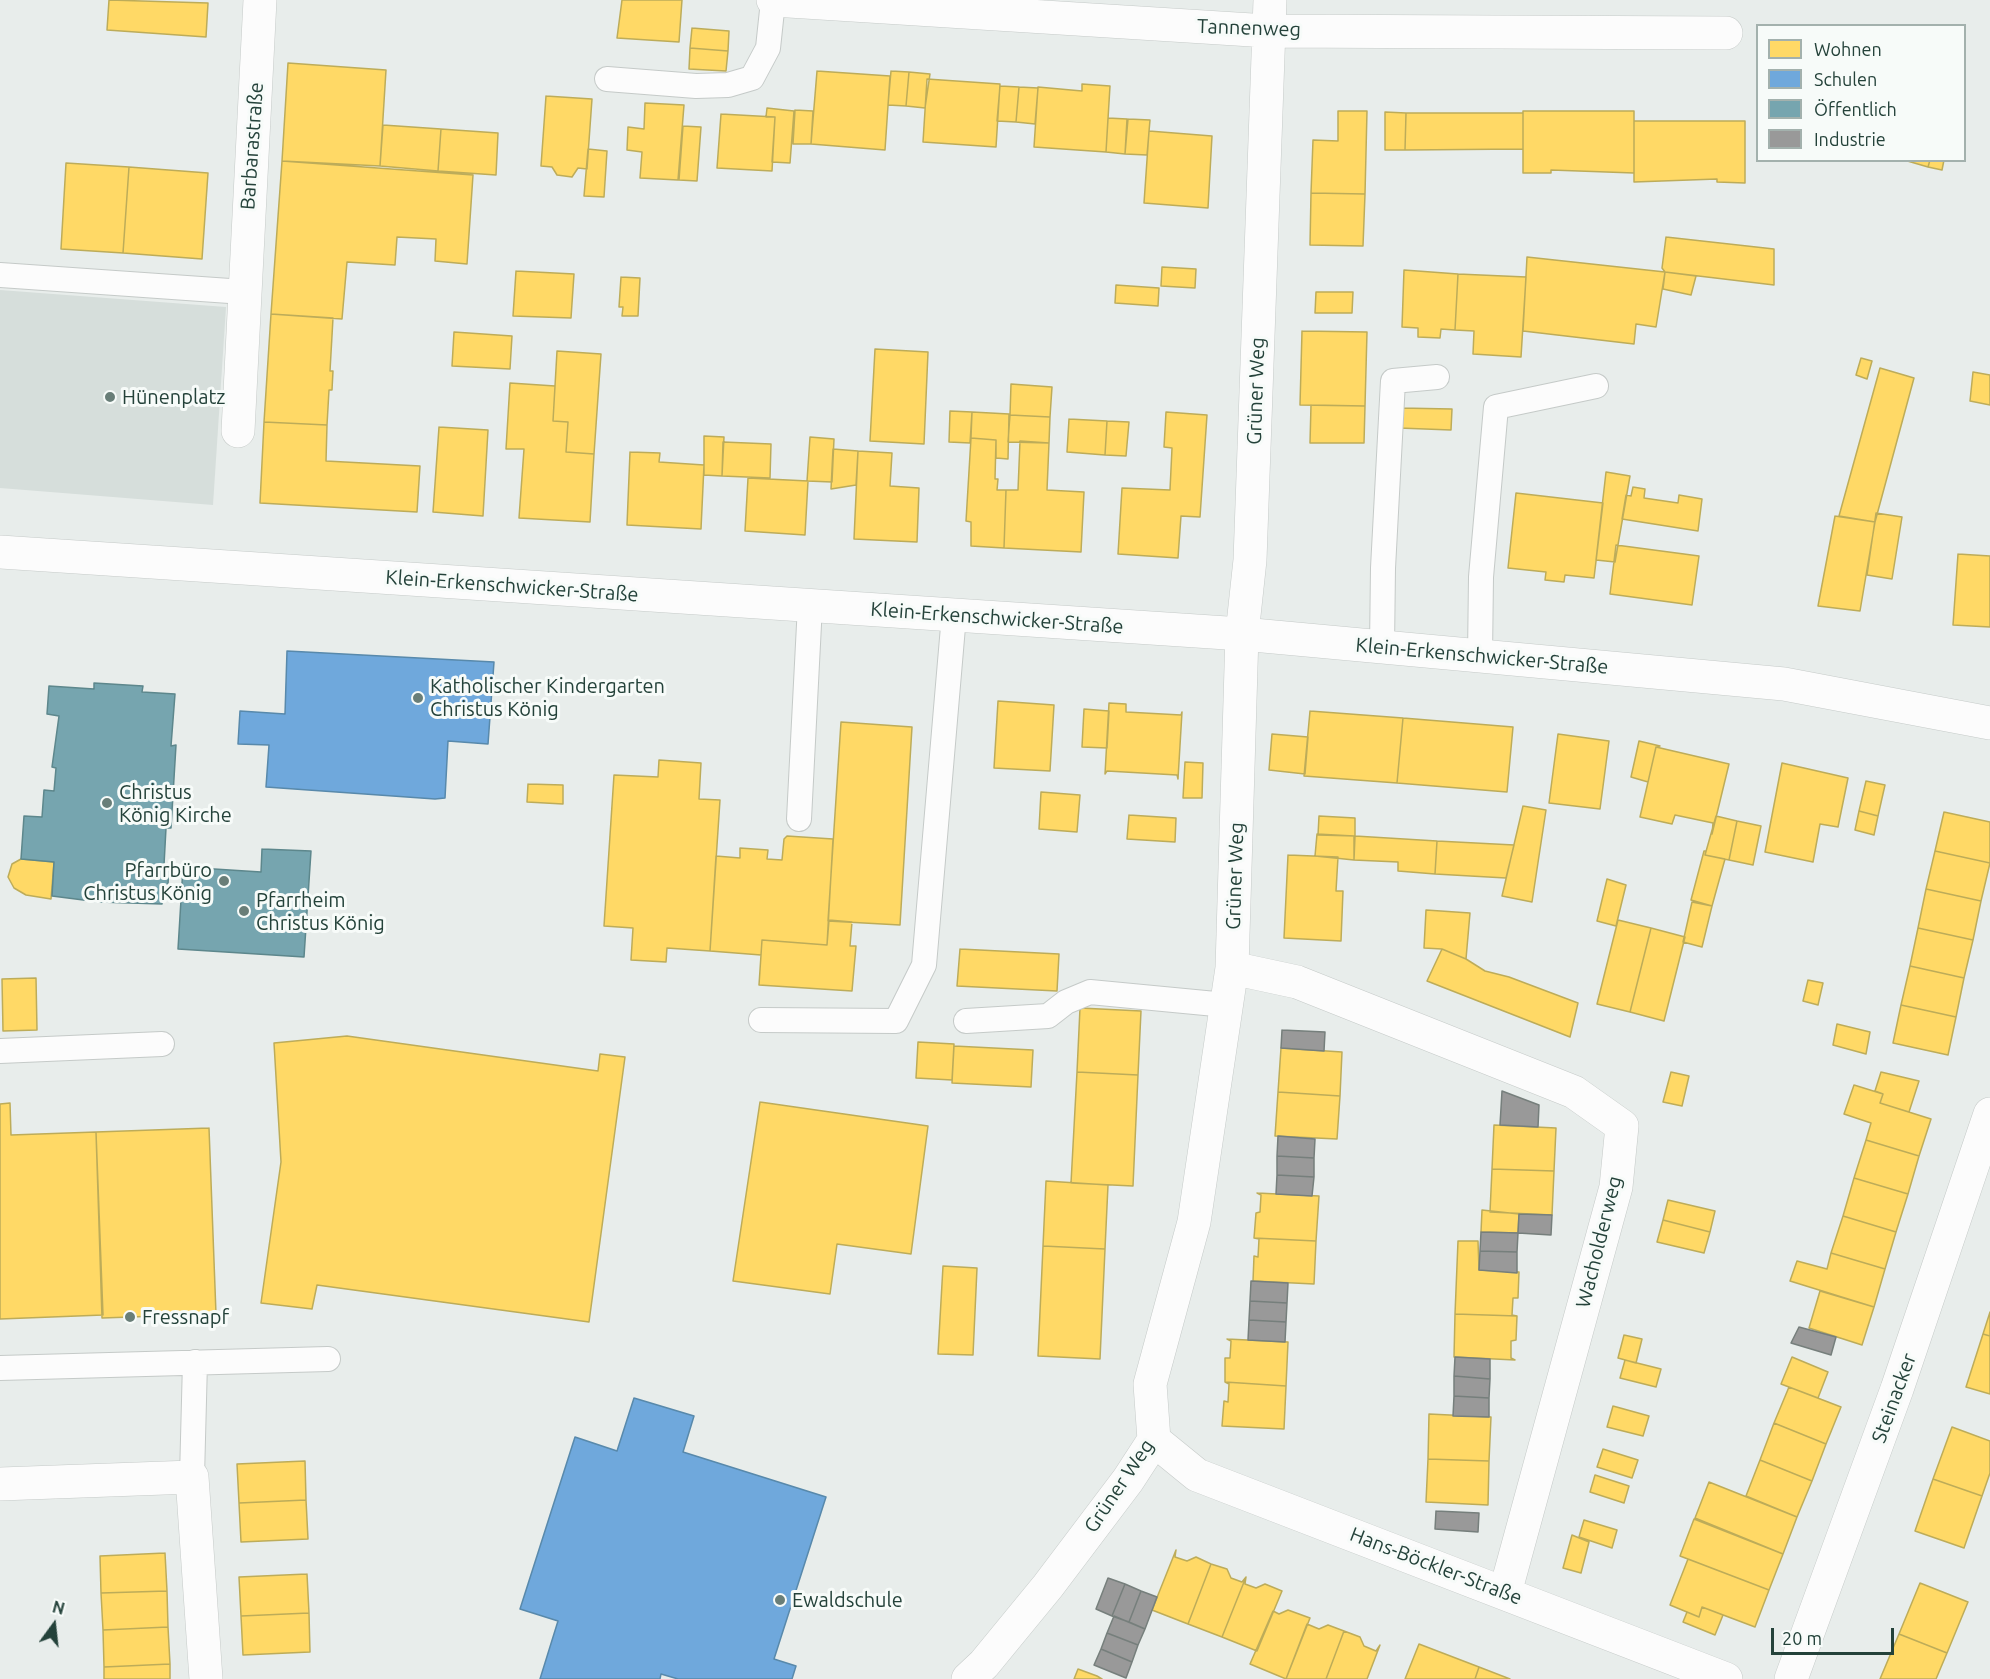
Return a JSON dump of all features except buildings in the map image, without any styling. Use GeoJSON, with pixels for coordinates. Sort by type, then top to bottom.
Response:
{"type":"FeatureCollection","features":[{"type":"Feature","properties":{"kind":"street","name":"Barbarastraße"},"geometry":{"type":"LineString","coordinates":[[238,431],[260,0]]}},
{"type":"Feature","properties":{"kind":"street","name":"Tannenweg"},"geometry":{"type":"LineString","coordinates":[[773,0],[1269,15],[1725,33]]}},
{"type":"Feature","properties":{"kind":"street","name":"Grüner Weg"},"geometry":{"type":"LineString","coordinates":[[968,1679],[984,1664],[1048,1586],[1128,1480],[1154,1440],[1150,1384],[1194,1222],[1232,968],[1242,634],[1250,560],[1269,15]]}},
{"type":"Feature","properties":{"kind":"street","name":"Klein-Erkenschwicker-Straße"},"geometry":{"type":"LineString","coordinates":[[0,552],[1242,634],[1784,684],[1990,723]]}},
{"type":"Feature","properties":{"kind":"street","name":"Wacholderweg"},"geometry":{"type":"LineString","coordinates":[[1232,968],[1297,982],[1575,1092],[1622,1126],[1616,1186],[1505,1593]]}},
{"type":"Feature","properties":{"kind":"street","name":"Steinacker"},"geometry":{"type":"LineString","coordinates":[[1791,1679],[1898,1389],[1990,1114]]}},
{"type":"Feature","properties":{"kind":"street","name":"Hans-Böckler-Straße"},"geometry":{"type":"LineString","coordinates":[[1154,1440],[1197,1475],[1726,1679]]}},
{"type":"Feature","properties":{"kind":"street"},"geometry":{"type":"LineString","coordinates":[[0,1484],[192,1477],[206,1679]]}},
{"type":"Feature","properties":{"kind":"lane"},"geometry":{"type":"LineString","coordinates":[[607,79],[696,86],[728,85],[752,78],[768,48],[773,0]]}},
{"type":"Feature","properties":{"kind":"lane"},"geometry":{"type":"LineString","coordinates":[[0,275],[244,292]]}},
{"type":"Feature","properties":{"kind":"lane"},"geometry":{"type":"LineString","coordinates":[[1382,647],[1383,568],[1393,381],[1437,377]]}},
{"type":"Feature","properties":{"kind":"lane"},"geometry":{"type":"LineString","coordinates":[[1480,656],[1481,577],[1496,406],[1596,386]]}},
{"type":"Feature","properties":{"kind":"lane"},"geometry":{"type":"LineString","coordinates":[[799,819],[810,605]]}},
{"type":"Feature","properties":{"kind":"lane"},"geometry":{"type":"LineString","coordinates":[[761,1020],[896,1021],[924,965],[954,615]]}},
{"type":"Feature","properties":{"kind":"lane"},"geometry":{"type":"LineString","coordinates":[[966,1021],[1048,1016],[1066,1002],[1090,992],[1226,1005]]}},
{"type":"Feature","properties":{"kind":"lane"},"geometry":{"type":"LineString","coordinates":[[0,1051],[162,1044]]}},
{"type":"Feature","properties":{"kind":"lane"},"geometry":{"type":"LineString","coordinates":[[0,1368],[328,1359]]}},
{"type":"Feature","properties":{"kind":"lane"},"geometry":{"type":"LineString","coordinates":[[192,1477],[195,1362]]}},
{"type":"Feature","properties":{"kind":"shaded area","name":"Hünenplatz"},"geometry":{"type":"Polygon","coordinates":[[[0,290],[226,307],[213,505],[0,488],[0,290]]]}},
{"type":"Feature","properties":{"kind":"place","name":"Hünenplatz"},"geometry":{"type":"Point","coordinates":[110,397]}},
{"type":"Feature","properties":{"kind":"place","name":"Katholischer Kindergarten Christus König"},"geometry":{"type":"Point","coordinates":[418,698]}},
{"type":"Feature","properties":{"kind":"place","name":"Christus König Kirche"},"geometry":{"type":"Point","coordinates":[107,803]}},
{"type":"Feature","properties":{"kind":"place","name":"Pfarrbüro Christus König"},"geometry":{"type":"Point","coordinates":[224,881]}},
{"type":"Feature","properties":{"kind":"place","name":"Pfarrheim Christus König"},"geometry":{"type":"Point","coordinates":[244,911]}},
{"type":"Feature","properties":{"kind":"place","name":"Fressnapf"},"geometry":{"type":"Point","coordinates":[130,1317]}},
{"type":"Feature","properties":{"kind":"place","name":"Ewaldschule"},"geometry":{"type":"Point","coordinates":[780,1600]}}]}
